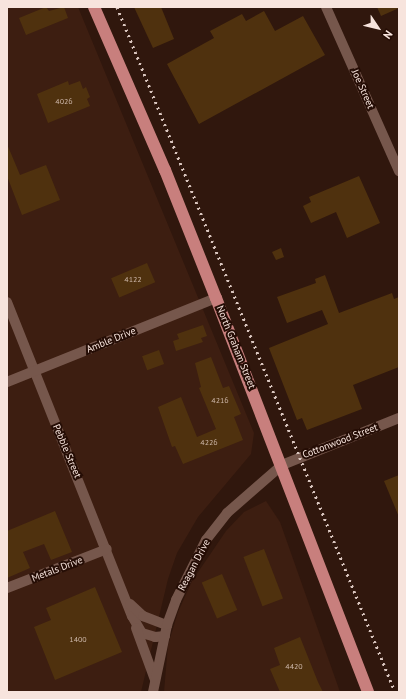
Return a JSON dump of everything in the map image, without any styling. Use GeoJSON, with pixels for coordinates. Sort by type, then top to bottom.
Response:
{"type":"FeatureCollection","features":[{"type":"Feature","properties":{"kind":"main road","name":"North Graham Street"},"geometry":{"type":"LineString","coordinates":[[94,7],[165,170],[282,465],[368,692]]}},
{"type":"Feature","properties":{"kind":"street","name":"Joe Street"},"geometry":{"type":"LineString","coordinates":[[326,7],[399,171]]}},
{"type":"Feature","properties":{"kind":"street","name":"Amble Drive"},"geometry":{"type":"LineString","coordinates":[[7,382],[216,298]]}},
{"type":"Feature","properties":{"kind":"street","name":"Pebble Street"},"geometry":{"type":"LineString","coordinates":[[7,302],[127,599],[156,680]]}},
{"type":"Feature","properties":{"kind":"street","name":"Cottonwood Street"},"geometry":{"type":"LineString","coordinates":[[282,465],[399,418]]}},
{"type":"Feature","properties":{"kind":"street","name":"Reagan Drive"},"geometry":{"type":"LineString","coordinates":[[154,692],[167,625],[188,575],[212,531],[244,497],[282,465]]}},
{"type":"Feature","properties":{"kind":"street","name":"Metals Drive"},"geometry":{"type":"LineString","coordinates":[[7,588],[107,549]]}},
{"type":"Feature","properties":{"kind":"street","name":"Pebble Street"},"geometry":{"type":"LineString","coordinates":[[127,599],[143,616],[167,625]]}},
{"type":"Feature","properties":{"kind":"street","name":"Pebble Street"},"geometry":{"type":"LineString","coordinates":[[132,616],[142,633],[155,637],[165,636]]}},
{"type":"Feature","properties":{"kind":"shaded area"},"geometry":{"type":"Polygon","coordinates":[[[7,7],[78,7],[254,433],[251,454],[198,517],[177,553],[168,579],[141,692],[7,692],[7,7]]]}},
{"type":"Feature","properties":{"kind":"shaded area"},"geometry":{"type":"Polygon","coordinates":[[[266,501],[280,522],[340,692],[164,692],[168,645],[178,612],[192,581],[226,531],[244,512],[266,501]]]}},
{"type":"Feature","properties":{"kind":"building"},"geometry":{"type":"Polygon","coordinates":[[[46,7],[49,11],[64,7],[68,18],[26,35],[19,18],[46,7]]]}},
{"type":"Feature","properties":{"kind":"building"},"geometry":{"type":"Polygon","coordinates":[[[134,7],[161,7],[174,39],[153,48],[134,7]]]}},
{"type":"Feature","properties":{"kind":"building"},"geometry":{"type":"Polygon","coordinates":[[[377,7],[399,7],[399,8],[381,16],[377,7]]]}},
{"type":"Feature","properties":{"kind":"building"},"geometry":{"type":"Polygon","coordinates":[[[264,11],[275,31],[303,16],[325,55],[199,124],[167,64],[214,38],[210,31],[242,14],[246,21],[264,11]]]}},
{"type":"Feature","properties":{"kind":"building"},"geometry":{"type":"Polygon","coordinates":[[[68,81],[69,85],[80,81],[83,89],[86,87],[90,97],[87,99],[90,106],[48,123],[37,94],[68,81]]]}},
{"type":"Feature","properties":{"kind":"building"},"geometry":{"type":"Polygon","coordinates":[[[7,144],[20,175],[46,165],[60,200],[22,215],[7,176],[7,144]]]}},
{"type":"Feature","properties":{"kind":"building"},"geometry":{"type":"Polygon","coordinates":[[[359,176],[380,223],[347,238],[336,212],[311,223],[303,206],[311,202],[309,197],[359,176]]]}},
{"type":"Feature","properties":{"kind":"building"},"geometry":{"type":"Polygon","coordinates":[[[281,248],[284,257],[276,260],[272,252],[281,248]]]}},
{"type":"Feature","properties":{"kind":"building"},"geometry":{"type":"Polygon","coordinates":[[[147,263],[155,282],[119,298],[111,278],[147,263]]]}},
{"type":"Feature","properties":{"kind":"building"},"geometry":{"type":"Polygon","coordinates":[[[325,275],[339,313],[392,293],[394,299],[399,297],[399,367],[353,385],[362,409],[307,430],[302,418],[297,420],[269,348],[328,324],[322,310],[287,323],[277,297],[316,283],[315,279],[325,275]]]}},
{"type":"Feature","properties":{"kind":"building"},"geometry":{"type":"Polygon","coordinates":[[[203,325],[207,336],[201,338],[203,342],[176,351],[173,341],[179,339],[177,334],[203,325]]]}},
{"type":"Feature","properties":{"kind":"building"},"geometry":{"type":"Polygon","coordinates":[[[159,350],[164,364],[147,370],[142,356],[159,350]]]}},
{"type":"Feature","properties":{"kind":"building"},"geometry":{"type":"Polygon","coordinates":[[[211,357],[223,388],[229,386],[241,414],[234,417],[243,440],[183,464],[175,446],[172,447],[158,407],[181,397],[197,437],[216,429],[199,388],[201,387],[195,363],[211,357]]]}},
{"type":"Feature","properties":{"kind":"building"},"geometry":{"type":"Polygon","coordinates":[[[399,475],[399,517],[384,481],[399,475]]]}},
{"type":"Feature","properties":{"kind":"building"},"geometry":{"type":"Polygon","coordinates":[[[55,511],[72,552],[51,560],[44,544],[23,552],[30,568],[7,578],[7,531],[55,511]]]}},
{"type":"Feature","properties":{"kind":"building"},"geometry":{"type":"Polygon","coordinates":[[[264,549],[283,598],[262,606],[243,557],[264,549]]]}},
{"type":"Feature","properties":{"kind":"building"},"geometry":{"type":"Polygon","coordinates":[[[222,574],[237,610],[217,618],[202,583],[222,574]]]}},
{"type":"Feature","properties":{"kind":"building"},"geometry":{"type":"Polygon","coordinates":[[[95,587],[122,652],[55,680],[34,627],[51,620],[46,608],[95,587]]]}},
{"type":"Feature","properties":{"kind":"building"},"geometry":{"type":"Polygon","coordinates":[[[300,637],[323,692],[280,692],[270,669],[280,665],[274,648],[300,637]]]}},
{"type":"Feature","properties":{"kind":"railway"},"geometry":{"type":"LineString","coordinates":[[117,7],[395,692]]}}]}
